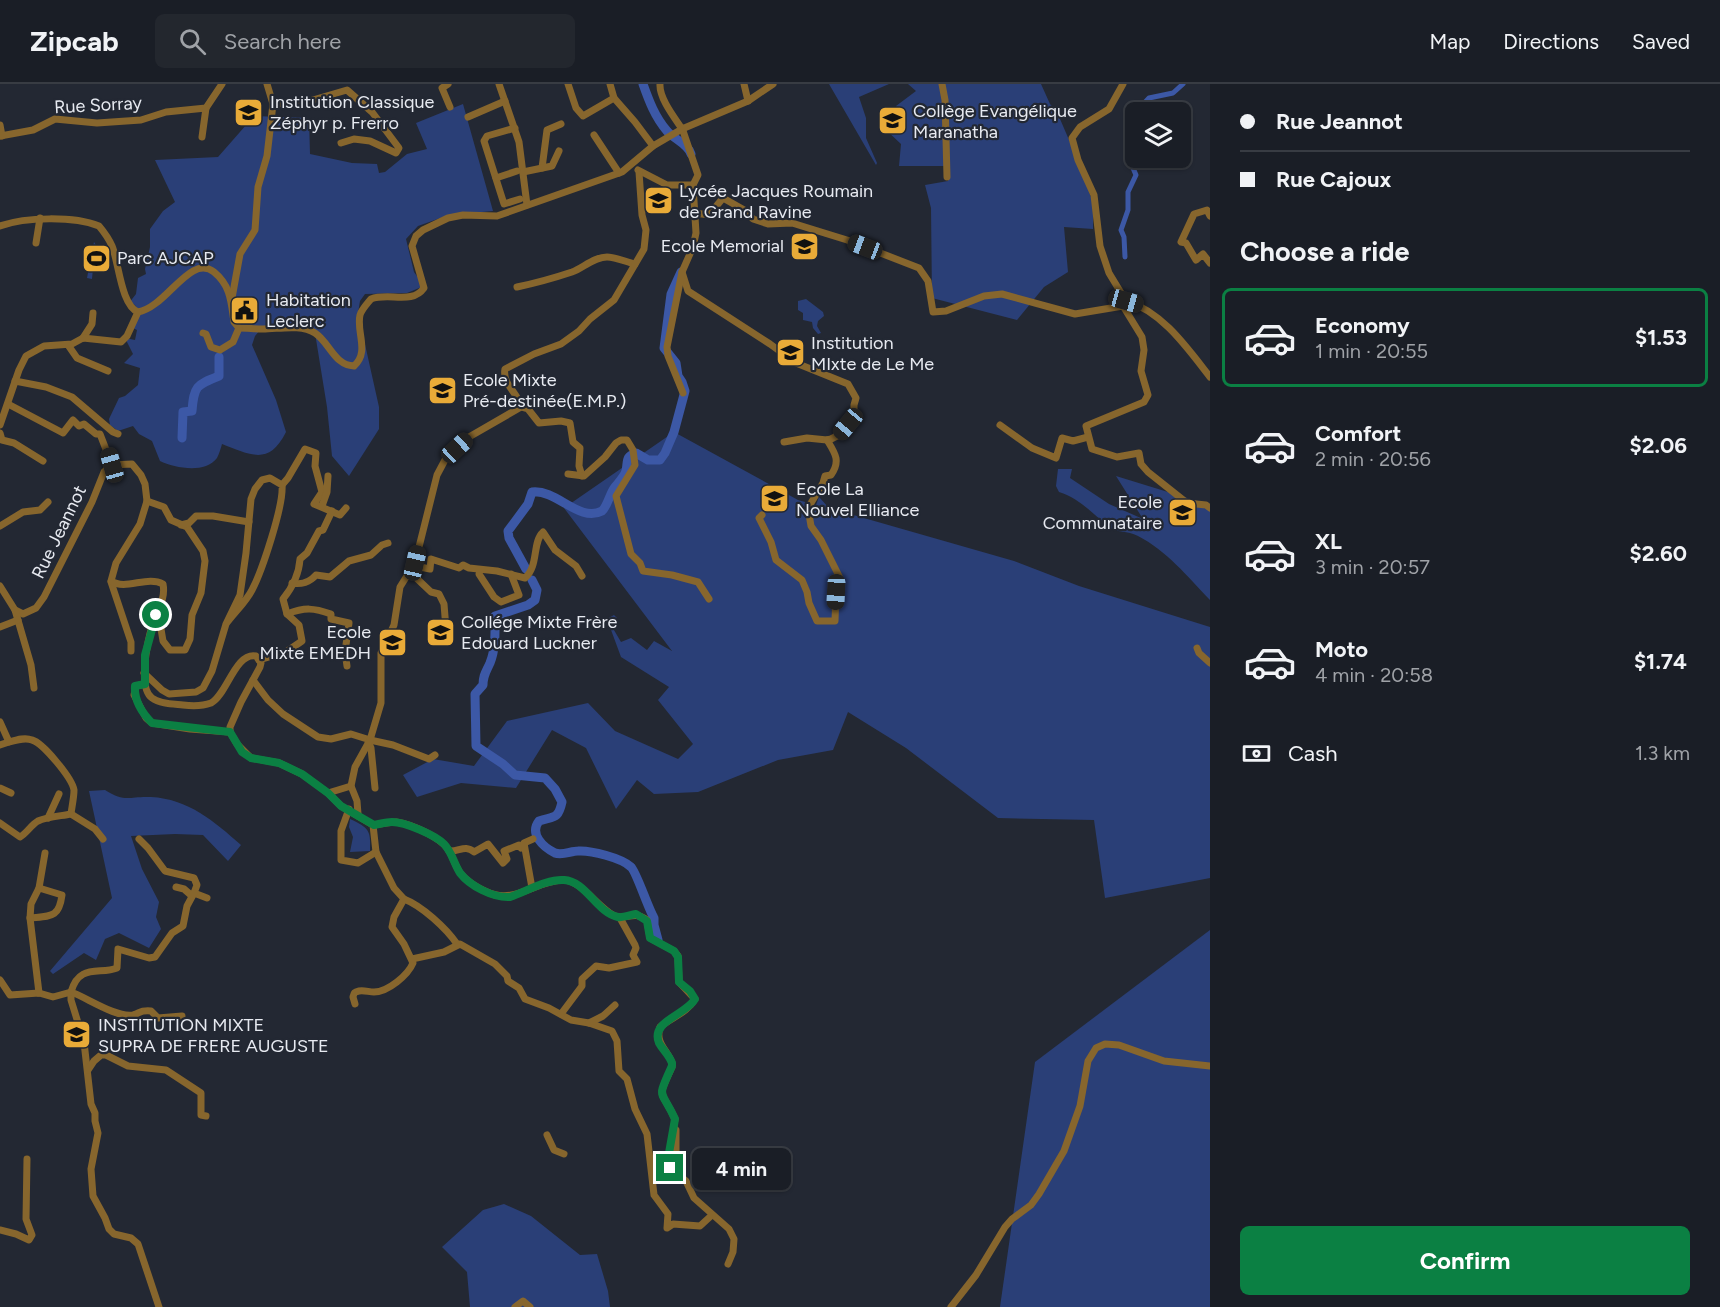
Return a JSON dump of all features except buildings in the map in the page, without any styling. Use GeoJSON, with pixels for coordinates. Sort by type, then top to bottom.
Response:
{"type":"FeatureCollection","features":[{"type":"Feature","properties":{"kind":"street"},"geometry":{"type":"LineString","coordinates":[[202,137],[206,108],[222,84]]}},
{"type":"Feature","properties":{"kind":"street"},"geometry":{"type":"LineString","coordinates":[[232,301],[240,254],[255,230],[258,187],[267,156],[273,104],[267,84]]}},
{"type":"Feature","properties":{"kind":"street"},"geometry":{"type":"LineString","coordinates":[[448,84],[442,88],[450,108]]}},
{"type":"Feature","properties":{"kind":"street"},"geometry":{"type":"LineString","coordinates":[[499,84],[519,142],[520,172],[527,205]]}},
{"type":"Feature","properties":{"kind":"street"},"geometry":{"type":"LineString","coordinates":[[568,84],[576,108],[583,116],[614,98]]}},
{"type":"Feature","properties":{"kind":"street"},"geometry":{"type":"LineString","coordinates":[[610,84],[614,98],[653,146]]}},
{"type":"Feature","properties":{"kind":"street"},"geometry":{"type":"LineString","coordinates":[[660,84],[659,88],[682,129],[698,175],[693,185],[696,232],[693,247],[682,272],[667,347],[668,356],[683,393]]}},
{"type":"Feature","properties":{"kind":"street"},"geometry":{"type":"LineString","coordinates":[[744,84],[748,100]]}},
{"type":"Feature","properties":{"kind":"street"},"geometry":{"type":"LineString","coordinates":[[0,226],[40,218],[99,226],[112,246],[129,303],[138,312],[150,309],[189,272],[205,266],[213,270],[227,286],[232,301],[234,322],[239,328],[282,327],[305,330],[314,333],[341,363],[354,366],[362,354],[360,315],[371,299],[388,296],[410,298],[421,293],[424,288],[411,246],[416,236],[423,230],[448,218],[463,215],[497,216],[619,173],[653,146],[682,129],[748,100],[773,84]]}},
{"type":"Feature","properties":{"kind":"street"},"geometry":{"type":"LineString","coordinates":[[942,84],[945,100],[947,177]]}},
{"type":"Feature","properties":{"kind":"street"},"geometry":{"type":"LineString","coordinates":[[1122,85],[1109,109],[1080,127],[1072,138],[1078,160],[1094,195],[1100,246],[1109,273],[1142,337],[1144,350],[1141,371],[1148,395],[1144,402],[1086,426],[1088,437],[1092,449],[1117,457],[1139,453],[1141,464],[1148,472],[1187,503],[1206,504],[1210,508]]}},
{"type":"Feature","properties":{"kind":"street"},"geometry":{"type":"LineString","coordinates":[[273,104],[306,102],[347,90],[372,112],[399,148],[396,153],[370,141],[354,139],[341,143]]}},
{"type":"Feature","properties":{"kind":"street"},"geometry":{"type":"LineString","coordinates":[[468,117],[505,101]]}},
{"type":"Feature","properties":{"kind":"street","name":"Rue Sorray"},"geometry":{"type":"LineString","coordinates":[[1,136],[33,130],[55,119],[97,123],[141,120],[166,112],[206,108]]}},
{"type":"Feature","properties":{"kind":"street"},"geometry":{"type":"LineString","coordinates":[[543,168],[548,130],[561,124]]}},
{"type":"Feature","properties":{"kind":"street"},"geometry":{"type":"LineString","coordinates":[[0,125],[1,136]]}},
{"type":"Feature","properties":{"kind":"street"},"geometry":{"type":"LineString","coordinates":[[514,128],[485,138],[484,144],[504,204],[520,200]]}},
{"type":"Feature","properties":{"kind":"street"},"geometry":{"type":"LineString","coordinates":[[594,135],[619,173]]}},
{"type":"Feature","properties":{"kind":"street"},"geometry":{"type":"LineString","coordinates":[[496,178],[552,166],[559,151]]}},
{"type":"Feature","properties":{"kind":"street"},"geometry":{"type":"LineString","coordinates":[[520,407],[518,398],[508,388],[505,369],[534,354],[561,344],[579,331],[614,300],[644,249],[646,230],[642,215],[639,172],[633,163]]}},
{"type":"Feature","properties":{"kind":"street"},"geometry":{"type":"LineString","coordinates":[[639,172],[667,185],[693,185]]}},
{"type":"Feature","properties":{"kind":"street"},"geometry":{"type":"LineString","coordinates":[[694,213],[709,215],[723,198],[746,211],[753,219],[768,224],[792,223],[847,240],[919,268],[928,280],[933,312],[952,309],[984,296],[1002,294],[1075,314],[1125,304],[1141,305],[1192,354],[1210,377]]}},
{"type":"Feature","properties":{"kind":"street"},"geometry":{"type":"LineString","coordinates":[[1210,216],[1207,210],[1194,214],[1181,242],[1186,243],[1196,260],[1203,255],[1210,263]]}},
{"type":"Feature","properties":{"kind":"street"},"geometry":{"type":"LineString","coordinates":[[36,243],[40,218]]}},
{"type":"Feature","properties":{"kind":"street"},"geometry":{"type":"LineString","coordinates":[[517,287],[574,271],[602,258],[609,257],[635,264]]}},
{"type":"Feature","properties":{"kind":"street"},"geometry":{"type":"LineString","coordinates":[[682,272],[688,291],[796,363],[848,384],[856,398],[854,417],[839,435],[827,440],[807,438],[784,442]]}},
{"type":"Feature","properties":{"kind":"street"},"geometry":{"type":"LineString","coordinates":[[0,425],[26,356],[48,345],[68,345],[83,338],[122,342],[138,312]]}},
{"type":"Feature","properties":{"kind":"street"},"geometry":{"type":"LineString","coordinates":[[83,338],[92,324],[93,313]]}},
{"type":"Feature","properties":{"kind":"street"},"geometry":{"type":"LineString","coordinates":[[203,333],[208,338],[211,347],[220,351],[233,342],[239,328]]}},
{"type":"Feature","properties":{"kind":"street"},"geometry":{"type":"LineString","coordinates":[[68,345],[78,358],[108,371]]}},
{"type":"Feature","properties":{"kind":"street"},"geometry":{"type":"LineString","coordinates":[[15,381],[46,387],[72,397],[118,434]]}},
{"type":"Feature","properties":{"kind":"street"},"geometry":{"type":"LineString","coordinates":[[8,404],[63,433],[73,420],[79,426],[84,423],[96,434],[100,434],[112,465],[132,464],[145,484],[147,501],[140,524],[116,563],[111,581],[131,642],[131,651]]}},
{"type":"Feature","properties":{"kind":"street"},"geometry":{"type":"LineString","coordinates":[[412,573],[431,493],[437,475],[446,460],[469,437],[520,407],[528,409],[539,423],[570,423],[573,442],[580,448],[579,466],[582,476]]}},
{"type":"Feature","properties":{"kind":"street"},"geometry":{"type":"LineString","coordinates":[[1000,425],[1032,448],[1056,458],[1062,438],[1073,441],[1088,437]]}},
{"type":"Feature","properties":{"kind":"street"},"geometry":{"type":"LineString","coordinates":[[1,437],[43,460]]}},
{"type":"Feature","properties":{"kind":"street"},"geometry":{"type":"LineString","coordinates":[[568,474],[582,476],[599,464],[616,443],[627,440],[633,450],[635,465],[616,496],[631,554],[640,563],[643,571],[698,582],[709,599]]}},
{"type":"Feature","properties":{"kind":"street"},"geometry":{"type":"LineString","coordinates":[[762,515],[759,518],[771,542],[776,560],[802,580],[807,592],[808,603],[817,621],[835,621],[836,592],[840,587],[838,576],[820,536],[812,528],[807,508],[825,476],[831,475],[837,463],[837,456],[827,440]]}},
{"type":"Feature","properties":{"kind":"street"},"geometry":{"type":"LineString","coordinates":[[226,624],[252,591],[278,516],[283,494],[282,485],[305,449],[316,453],[315,466],[322,492],[314,504],[340,515],[346,508]]}},
{"type":"Feature","properties":{"kind":"street","name":"Rue Jeannot"},"geometry":{"type":"LineString","coordinates":[[15,610],[23,614],[32,611],[41,603],[92,502],[104,472],[112,465]]}},
{"type":"Feature","properties":{"kind":"street"},"geometry":{"type":"LineString","coordinates":[[322,506],[327,492],[328,476]]}},
{"type":"Feature","properties":{"kind":"street"},"geometry":{"type":"LineString","coordinates":[[144,673],[162,690],[170,694],[196,692],[203,688],[212,671],[226,624],[240,595],[251,499],[262,480],[270,478],[282,485]]}},
{"type":"Feature","properties":{"kind":"street"},"geometry":{"type":"LineString","coordinates":[[147,501],[164,507],[171,520],[187,527],[203,551],[206,566],[201,593],[192,615],[187,648],[182,651],[170,650],[163,641],[159,617],[156,615]]}},
{"type":"Feature","properties":{"kind":"street"},"geometry":{"type":"LineString","coordinates":[[0,526],[23,512],[40,510],[48,502]]}},
{"type":"Feature","properties":{"kind":"street"},"geometry":{"type":"LineString","coordinates":[[260,660],[286,652],[302,641],[299,625],[287,614],[283,599],[291,588],[299,569],[300,560],[308,553],[332,511]]}},
{"type":"Feature","properties":{"kind":"street"},"geometry":{"type":"LineString","coordinates":[[181,525],[189,523],[196,516],[213,516],[249,522]]}},
{"type":"Feature","properties":{"kind":"street"},"geometry":{"type":"LineString","coordinates":[[358,814],[357,801],[351,786],[355,767],[370,741],[382,696],[381,653],[394,625],[400,587],[412,573],[420,567],[430,569],[431,559],[459,568],[463,565],[525,578],[536,557],[539,537],[543,532],[555,550],[570,560],[582,576]]}},
{"type":"Feature","properties":{"kind":"street"},"geometry":{"type":"LineString","coordinates":[[292,583],[301,584],[312,581],[316,575],[330,578],[349,561],[371,555],[388,543]]}},
{"type":"Feature","properties":{"kind":"street"},"geometry":{"type":"LineString","coordinates":[[480,570],[478,574],[494,597],[501,602],[519,595],[511,574]]}},
{"type":"Feature","properties":{"kind":"street"},"geometry":{"type":"LineString","coordinates":[[412,573],[431,592],[439,594],[444,604],[446,629]]}},
{"type":"Feature","properties":{"kind":"street"},"geometry":{"type":"LineString","coordinates":[[111,581],[117,585],[160,582],[163,584],[164,596],[145,655],[144,673],[147,693],[158,701],[189,706],[211,703],[238,665],[247,657],[256,656],[260,660],[260,667],[241,702],[230,732]]}},
{"type":"Feature","properties":{"kind":"street"},"geometry":{"type":"LineString","coordinates":[[0,586],[15,610],[31,665],[34,688]]}},
{"type":"Feature","properties":{"kind":"street"},"geometry":{"type":"LineString","coordinates":[[287,614],[302,608],[331,614],[331,619],[349,623],[345,652],[347,666]]}},
{"type":"Feature","properties":{"kind":"street"},"geometry":{"type":"LineString","coordinates":[[0,627],[18,620]]}},
{"type":"Feature","properties":{"kind":"street"},"geometry":{"type":"LineString","coordinates":[[1197,648],[1210,663]]}},
{"type":"Feature","properties":{"kind":"street"},"geometry":{"type":"LineString","coordinates":[[253,680],[268,700],[283,714],[318,737],[331,739],[351,734],[370,741],[393,745],[429,759],[435,755]]}},
{"type":"Feature","properties":{"kind":"street"},"geometry":{"type":"LineString","coordinates":[[145,684],[135,686],[134,695],[152,723],[230,732]]}},
{"type":"Feature","properties":{"kind":"street"},"geometry":{"type":"LineString","coordinates":[[0,722],[9,742]]}},
{"type":"Feature","properties":{"kind":"street"},"geometry":{"type":"LineString","coordinates":[[230,732],[242,752],[251,758],[279,763],[302,774],[328,793],[341,806],[374,825],[394,822],[405,824],[437,838],[449,851],[461,874],[487,892],[504,897],[564,880],[575,882],[599,904],[620,918],[635,945],[633,955],[637,962],[609,968],[596,966],[582,979],[582,986],[561,1014]]}},
{"type":"Feature","properties":{"kind":"street"},"geometry":{"type":"LineString","coordinates":[[0,745],[26,739],[34,740],[44,747],[71,782],[74,792],[71,814]]}},
{"type":"Feature","properties":{"kind":"street"},"geometry":{"type":"LineString","coordinates":[[370,741],[375,788]]}},
{"type":"Feature","properties":{"kind":"street"},"geometry":{"type":"LineString","coordinates":[[328,793],[351,786]]}},
{"type":"Feature","properties":{"kind":"street"},"geometry":{"type":"LineString","coordinates":[[0,788],[11,793]]}},
{"type":"Feature","properties":{"kind":"street"},"geometry":{"type":"LineString","coordinates":[[48,818],[58,794]]}},
{"type":"Feature","properties":{"kind":"street"},"geometry":{"type":"LineString","coordinates":[[349,809],[341,831],[341,860],[358,862],[376,852]]}},
{"type":"Feature","properties":{"kind":"street"},"geometry":{"type":"LineString","coordinates":[[0,823],[20,837],[36,822],[71,814],[95,829],[103,839]]}},
{"type":"Feature","properties":{"kind":"street"},"geometry":{"type":"LineString","coordinates":[[374,825],[376,852],[394,888],[404,900],[417,904],[457,944]]}},
{"type":"Feature","properties":{"kind":"street"},"geometry":{"type":"LineString","coordinates":[[139,839],[165,871],[194,878],[197,885],[183,926],[172,933],[155,957],[149,958],[118,950],[117,968],[92,970],[85,974],[72,986],[71,1000],[84,1042],[91,1104],[96,1113],[95,1121],[98,1132],[91,1169],[93,1196],[114,1234],[131,1238],[138,1244],[159,1307]]}},
{"type":"Feature","properties":{"kind":"street"},"geometry":{"type":"LineString","coordinates":[[449,851],[463,848],[474,852],[488,844],[503,863],[507,859],[504,851],[519,845],[521,848],[524,843],[533,839]]}},
{"type":"Feature","properties":{"kind":"street"},"geometry":{"type":"LineString","coordinates":[[524,845],[532,888]]}},
{"type":"Feature","properties":{"kind":"street"},"geometry":{"type":"LineString","coordinates":[[39,993],[30,918],[31,904],[39,888],[45,853]]}},
{"type":"Feature","properties":{"kind":"street"},"geometry":{"type":"LineString","coordinates":[[176,887],[193,895],[207,898]]}},
{"type":"Feature","properties":{"kind":"street"},"geometry":{"type":"LineString","coordinates":[[30,918],[54,915],[60,908],[62,895],[39,888]]}},
{"type":"Feature","properties":{"kind":"street"},"geometry":{"type":"LineString","coordinates":[[355,1004],[352,997],[354,993],[384,990],[411,967],[412,959],[392,927],[394,917],[404,900]]}},
{"type":"Feature","properties":{"kind":"street"},"geometry":{"type":"LineString","coordinates":[[620,918],[636,914],[647,921],[650,938],[674,951],[678,957],[679,982],[690,991],[695,999],[691,1005],[660,1027],[657,1034],[659,1042],[672,1063],[661,1094],[672,1111],[676,1124],[670,1142],[669,1161],[670,1168],[686,1181],[694,1198],[729,1229],[734,1239],[733,1252],[728,1264]]}},
{"type":"Feature","properties":{"kind":"street"},"geometry":{"type":"LineString","coordinates":[[412,959],[444,952],[457,944],[467,946],[495,964],[507,976],[508,981],[519,988],[525,999],[571,1020],[612,1031],[617,1041],[619,1071],[627,1079],[635,1109],[647,1134],[654,1195],[668,1214],[667,1228],[674,1224],[700,1226],[712,1215]]}},
{"type":"Feature","properties":{"kind":"street"},"geometry":{"type":"LineString","coordinates":[[0,980],[10,995],[39,993],[53,997],[71,992],[95,1005],[119,1013],[132,1015],[141,1010],[151,1011],[158,1018],[182,1016]]}},
{"type":"Feature","properties":{"kind":"street"},"geometry":{"type":"LineString","coordinates":[[589,1023],[603,1016],[615,1005]]}},
{"type":"Feature","properties":{"kind":"street"},"geometry":{"type":"LineString","coordinates":[[951,1307],[976,1275],[1005,1227],[1031,1205],[1039,1194],[1064,1150],[1080,1106],[1088,1061],[1096,1048],[1105,1044],[1119,1045],[1164,1061],[1210,1066]]}},
{"type":"Feature","properties":{"kind":"street"},"geometry":{"type":"LineString","coordinates":[[88,1070],[101,1055],[106,1055],[128,1066],[166,1070],[201,1093],[201,1115],[206,1116]]}},
{"type":"Feature","properties":{"kind":"street"},"geometry":{"type":"LineString","coordinates":[[547,1134],[554,1150],[564,1154]]}},
{"type":"Feature","properties":{"kind":"street"},"geometry":{"type":"LineString","coordinates":[[0,1230],[29,1240],[32,1236],[26,1219],[27,1159]]}},
{"type":"Feature","properties":{"kind":"street"},"geometry":{"type":"LineString","coordinates":[[515,1307],[523,1301],[530,1307]]}},
{"type":"Feature","properties":{"kind":"shaded area"},"geometry":{"type":"Polygon","coordinates":[[[829,84],[889,84],[859,97],[866,118],[866,138],[876,165],[829,84]]]}},
{"type":"Feature","properties":{"kind":"shaded area"},"geometry":{"type":"Polygon","coordinates":[[[908,84],[1041,84],[1050,104],[1057,112],[1082,170],[1093,203],[1093,229],[1064,227],[1068,272],[1044,287],[1017,320],[932,298],[931,208],[925,185],[948,181],[949,166],[899,166],[901,144],[885,127],[902,123],[896,106],[916,91],[908,84]]]}},
{"type":"Feature","properties":{"kind":"shaded area"},"geometry":{"type":"Polygon","coordinates":[[[463,104],[493,211],[449,215],[418,226],[406,239],[414,272],[424,286],[407,293],[365,294],[360,301],[358,313],[379,407],[379,429],[349,476],[332,456],[315,333],[282,327],[261,329],[255,336],[252,345],[276,400],[286,432],[280,443],[266,454],[242,452],[222,444],[217,458],[212,463],[198,468],[174,466],[160,461],[152,441],[139,434],[133,426],[118,431],[110,425],[109,419],[119,398],[138,385],[140,368],[124,363],[133,354],[125,338],[135,340],[137,330],[131,327],[138,312],[135,305],[129,303],[136,294],[138,278],[146,274],[150,229],[163,211],[175,202],[155,160],[218,157],[254,116],[309,118],[310,154],[352,163],[377,164],[379,173],[385,172],[407,154],[427,149],[416,123],[463,104]]]}},
{"type":"Feature","properties":{"kind":"shaded area","name":"Parc AJCAP"},"geometry":{"type":"Polygon","coordinates":[[[94,242],[101,253],[100,262],[93,268],[92,279],[87,278],[94,242]]]}},
{"type":"Feature","properties":{"kind":"shaded area"},"geometry":{"type":"Polygon","coordinates":[[[806,299],[823,312],[824,316],[818,321],[817,326],[821,333],[818,334],[813,328],[812,322],[803,320],[803,313],[798,310],[798,301],[806,299]]]}},
{"type":"Feature","properties":{"kind":"shaded area"},"geometry":{"type":"Polygon","coordinates":[[[674,432],[798,500],[816,505],[819,497],[829,508],[1014,561],[1079,586],[1210,627],[1210,878],[1105,898],[1094,820],[998,818],[906,748],[848,712],[833,750],[778,760],[698,792],[654,794],[637,780],[616,809],[586,748],[552,730],[516,788],[461,783],[417,797],[403,775],[433,759],[474,766],[507,721],[588,703],[615,731],[678,759],[693,744],[658,700],[669,687],[621,657],[607,619],[614,615],[617,618],[611,625],[621,642],[631,638],[647,650],[654,641],[672,651],[564,508],[674,432]]]}},
{"type":"Feature","properties":{"kind":"shaded area"},"geometry":{"type":"Polygon","coordinates":[[[1058,469],[1072,469],[1070,478],[1109,504],[1143,519],[1116,476],[1210,505],[1210,600],[1158,549],[1134,534],[1111,528],[1079,502],[1059,492],[1056,486],[1058,469]]]}},
{"type":"Feature","properties":{"kind":"shaded area"},"geometry":{"type":"Polygon","coordinates":[[[105,790],[123,798],[151,797],[177,802],[200,813],[241,845],[228,861],[203,835],[131,836],[142,869],[159,902],[156,917],[161,929],[149,948],[119,933],[105,939],[96,960],[84,953],[53,974],[50,971],[112,898],[89,791],[105,790]]]}},
{"type":"Feature","properties":{"kind":"shaded area"},"geometry":{"type":"Polygon","coordinates":[[[350,819],[368,830],[370,851],[350,852],[353,837],[349,827],[350,819]]]}},
{"type":"Feature","properties":{"kind":"shaded area"},"geometry":{"type":"Polygon","coordinates":[[[1210,930],[1210,1307],[1000,1307],[1035,1062],[1210,930]]]}},
{"type":"Feature","properties":{"kind":"shaded area"},"geometry":{"type":"Polygon","coordinates":[[[504,1204],[531,1216],[580,1255],[597,1254],[608,1291],[610,1307],[470,1307],[467,1272],[442,1247],[483,1210],[504,1204]]]}},
{"type":"Feature","properties":{"kind":"waterway"},"geometry":{"type":"LineString","coordinates":[[643,84],[663,126],[687,147],[691,154]]}},
{"type":"Feature","properties":{"kind":"waterway"},"geometry":{"type":"LineString","coordinates":[[1145,102],[1149,98],[1173,93],[1183,84]]}},
{"type":"Feature","properties":{"kind":"waterway"},"geometry":{"type":"LineString","coordinates":[[1125,257],[1124,237],[1121,230],[1128,210],[1128,192],[1136,175],[1133,168]]}},
{"type":"Feature","properties":{"kind":"waterway"},"geometry":{"type":"LineString","coordinates":[[526,569],[509,538],[508,531],[528,504],[532,492],[550,495],[585,513],[593,514],[602,511],[625,473],[630,456],[636,453],[648,460],[660,460],[665,453],[674,432],[685,391],[678,376],[676,363],[664,348],[671,294],[681,272]]}},
{"type":"Feature","properties":{"kind":"waterway"},"geometry":{"type":"LineString","coordinates":[[182,438],[183,412],[192,411],[195,391],[201,384],[219,376],[219,357]]}},
{"type":"Feature","properties":{"kind":"waterway"},"geometry":{"type":"LineString","coordinates":[[532,580],[537,590],[535,600],[528,605],[495,616],[492,657],[484,676],[483,685],[475,694],[476,746],[515,775],[545,778],[555,789],[562,802],[559,812],[555,816],[539,821],[536,826],[539,840],[546,847],[558,854],[578,851],[598,853],[631,867],[654,918],[658,940]]}},
{"type":"Feature","properties":{"kind":"place","name":"Institution Classique Zéphyr p. Frerro"},"geometry":{"type":"Point","coordinates":[249,112]}},
{"type":"Feature","properties":{"kind":"place","name":"Collège Evangélique Maranatha"},"geometry":{"type":"Point","coordinates":[892,121]}},
{"type":"Feature","properties":{"kind":"place","name":"Lycée Jacques Roumain de Grand Ravine"},"geometry":{"type":"Point","coordinates":[658,201]}},
{"type":"Feature","properties":{"kind":"place","name":"Ecole Memorial"},"geometry":{"type":"Point","coordinates":[805,246]}},
{"type":"Feature","properties":{"kind":"place","name":"Parc AJCAP"},"geometry":{"type":"Point","coordinates":[96,258]}},
{"type":"Feature","properties":{"kind":"place","name":"Habitation Leclerc"},"geometry":{"type":"Point","coordinates":[245,310]}},
{"type":"Feature","properties":{"kind":"place","name":"Institution MIxte de Le Me"},"geometry":{"type":"Point","coordinates":[790,353]}},
{"type":"Feature","properties":{"kind":"place","name":"Ecole Mixte Pré-destinée(E.M.P.)"},"geometry":{"type":"Point","coordinates":[442,390]}},
{"type":"Feature","properties":{"kind":"place","name":"Ecole La Nouvel Elliance"},"geometry":{"type":"Point","coordinates":[775,499]}},
{"type":"Feature","properties":{"kind":"place","name":"Ecole Communataire"},"geometry":{"type":"Point","coordinates":[1183,512]}},
{"type":"Feature","properties":{"kind":"place","name":"Collége Mixte Frère Edouard Luckner"},"geometry":{"type":"Point","coordinates":[440,632]}},
{"type":"Feature","properties":{"kind":"place","name":"Ecole Mixte EMEDH"},"geometry":{"type":"Point","coordinates":[392,642]}},
{"type":"Feature","properties":{"kind":"place","name":"INSTITUTION MIXTE SUPRA DE FRERE AUGUSTE"},"geometry":{"type":"Point","coordinates":[77,1035]}},
{"type":"Feature","properties":{"kind":"route"},"geometry":{"type":"LineString","coordinates":[[156,615],[145,655],[145,684],[135,686],[134,695],[152,723],[230,732],[242,752],[251,758],[279,763],[302,774],[328,793],[341,806],[358,814],[366,821],[374,825],[394,822],[405,824],[437,838],[444,843],[461,874],[487,892],[510,897],[551,882],[564,880],[575,882],[613,915],[620,918],[636,914],[647,921],[650,938],[674,951],[678,957],[679,982],[690,991],[695,999],[682,1013],[665,1022],[657,1034],[659,1042],[672,1063],[661,1090],[662,1097],[672,1111],[676,1124],[670,1142],[670,1168]]}}]}
